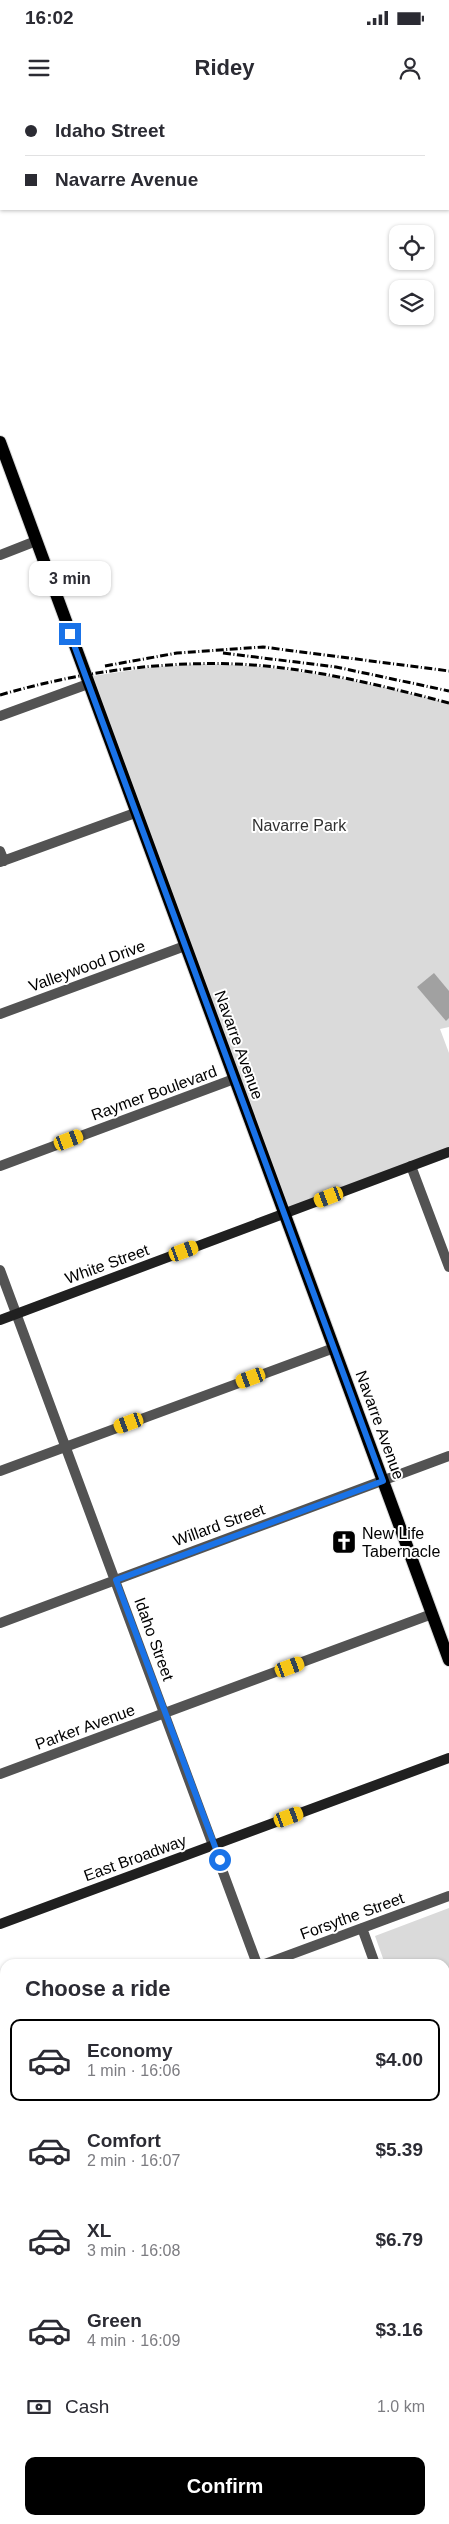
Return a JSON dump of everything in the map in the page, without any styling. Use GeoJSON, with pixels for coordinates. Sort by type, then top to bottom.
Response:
{"type":"FeatureCollection","features":[{"type":"Feature","properties":{"kind":"main road","name":"Navarre Avenue"},"geometry":{"type":"LineString","coordinates":[[0,442],[449,1660]]}},
{"type":"Feature","properties":{"kind":"street"},"geometry":{"type":"LineString","coordinates":[[0,555],[36,541]]}},
{"type":"Feature","properties":{"kind":"street"},"geometry":{"type":"LineString","coordinates":[[0,716],[88,684]]}},
{"type":"Feature","properties":{"kind":"street"},"geometry":{"type":"LineString","coordinates":[[0,851],[2,862],[135,812]]}},
{"type":"Feature","properties":{"kind":"street","name":"Valleywood Drive"},"geometry":{"type":"LineString","coordinates":[[0,1014],[185,946]]}},
{"type":"Feature","properties":{"kind":"street","name":"Raymer Boulevard"},"geometry":{"type":"LineString","coordinates":[[0,1166],[234,1079]]}},
{"type":"Feature","properties":{"kind":"street","name":"White Street"},"geometry":{"type":"LineString","coordinates":[[0,1320],[449,1152]]}},
{"type":"Feature","properties":{"kind":"street"},"geometry":{"type":"LineString","coordinates":[[411,1166],[449,1267]]}},
{"type":"Feature","properties":{"kind":"street","name":"Idaho Street"},"geometry":{"type":"LineString","coordinates":[[0,1270],[255,1959]]}},
{"type":"Feature","properties":{"kind":"street"},"geometry":{"type":"LineString","coordinates":[[0,1471],[334,1348]]}},
{"type":"Feature","properties":{"kind":"street","name":"Willard Street"},"geometry":{"type":"LineString","coordinates":[[0,1623],[449,1456]]}},
{"type":"Feature","properties":{"kind":"street","name":"Parker Avenue"},"geometry":{"type":"LineString","coordinates":[[0,1774],[432,1614]]}},
{"type":"Feature","properties":{"kind":"street","name":"East Broadway"},"geometry":{"type":"LineString","coordinates":[[0,1924],[449,1758]]}},
{"type":"Feature","properties":{"kind":"street","name":"Forsythe Street"},"geometry":{"type":"LineString","coordinates":[[278,1959],[449,1896]]}},
{"type":"Feature","properties":{"kind":"street"},"geometry":{"type":"LineString","coordinates":[[362,1928],[373,1959]]}},
{"type":"Feature","properties":{"kind":"green space","name":"Navarre Park"},"geometry":{"type":"Polygon","coordinates":[[[201,664],[264,667],[295,671],[357,681],[449,703],[449,1027],[440,1029],[449,1053],[449,1152],[284,1214],[85,677],[154,667],[201,664]]]}},
{"type":"Feature","properties":{"kind":"green space"},"geometry":{"type":"Polygon","coordinates":[[[449,1908],[449,1959],[383,1959],[375,1936],[449,1908]]]}},
{"type":"Feature","properties":{"kind":"shaded area"},"geometry":{"type":"Polygon","coordinates":[[[434,973],[449,991],[449,1018],[446,1021],[417,987],[434,973]]]}},
{"type":"Feature","properties":{"kind":"railway"},"geometry":{"type":"LineString","coordinates":[[105,666],[177,653],[263,647],[449,671]]}},
{"type":"Feature","properties":{"kind":"railway"},"geometry":{"type":"LineString","coordinates":[[223,653],[336,667],[449,691]]}},
{"type":"Feature","properties":{"kind":"railway"},"geometry":{"type":"LineString","coordinates":[[0,695],[58,680],[117,670],[177,664],[236,664],[317,673],[449,703]]}},
{"type":"Feature","properties":{"kind":"place","name":"New Life Tabernacle"},"geometry":{"type":"Point","coordinates":[344,1542]}},
{"type":"Feature","properties":{"kind":"route"},"geometry":{"type":"LineString","coordinates":[[70,634],[383,1481],[116,1580],[220,1860]]}}]}
